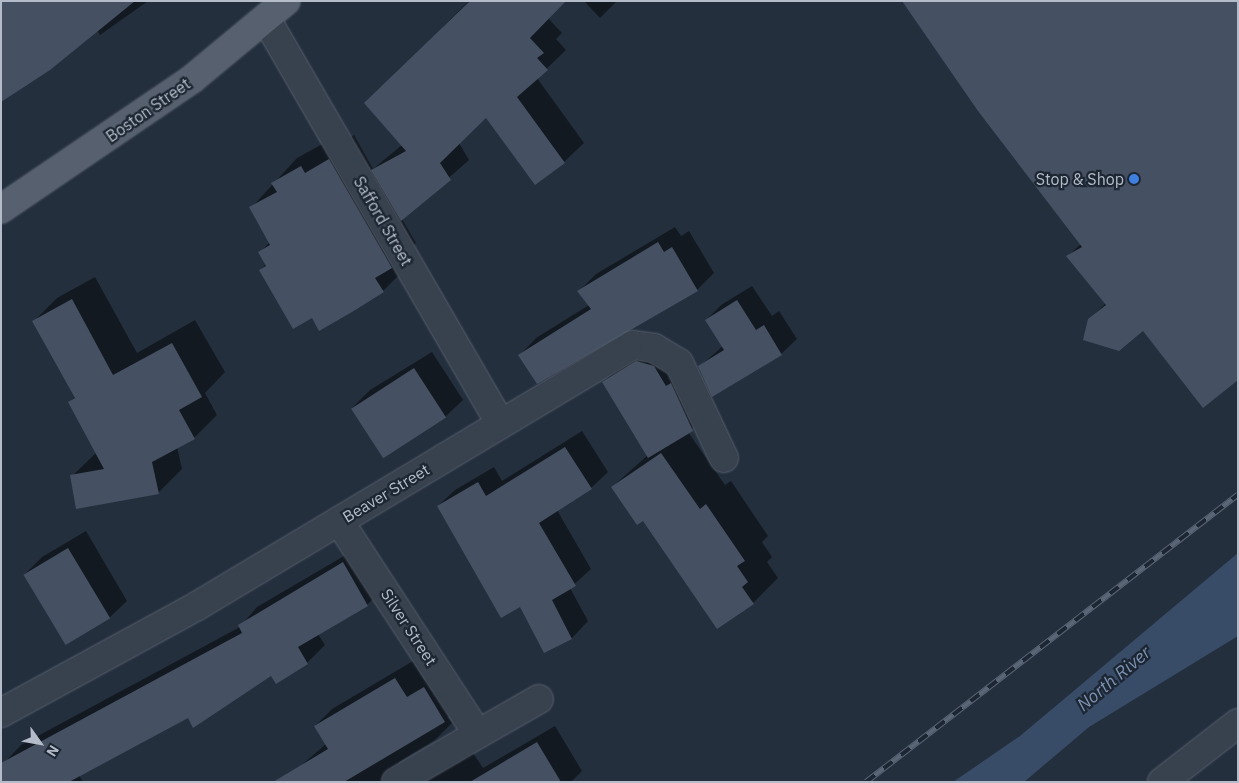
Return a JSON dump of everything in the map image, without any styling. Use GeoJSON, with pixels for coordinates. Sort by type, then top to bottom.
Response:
{"type":"FeatureCollection","features":[{"type":"Feature","properties":{"kind":"main road","name":"Boston Street"},"geometry":{"type":"LineString","coordinates":[[1,209],[192,79],[286,1]]}},
{"type":"Feature","properties":{"kind":"street","name":"Safford Street"},"geometry":{"type":"LineString","coordinates":[[266,19],[501,424]]}},
{"type":"Feature","properties":{"kind":"street","name":"Beaver Street"},"geometry":{"type":"LineString","coordinates":[[1,713],[196,606],[633,345],[654,348],[679,362],[724,458]]}},
{"type":"Feature","properties":{"kind":"street","name":"Silver Street"},"geometry":{"type":"LineString","coordinates":[[339,521],[478,734]]}},
{"type":"Feature","properties":{"kind":"street"},"geometry":{"type":"LineString","coordinates":[[396,782],[539,698]]}},
{"type":"Feature","properties":{"kind":"street"},"geometry":{"type":"LineString","coordinates":[[1162,782],[1238,723]]}},
{"type":"Feature","properties":{"kind":"water","name":"North River"},"geometry":{"type":"Polygon","coordinates":[[[1238,553],[1238,636],[1089,727],[1024,782],[953,782],[1020,736],[1238,553]]]}},
{"type":"Feature","properties":{"kind":"building"},"geometry":{"type":"Polygon","coordinates":[[[1,1],[135,1],[50,70],[1,102],[1,1]]]}},
{"type":"Feature","properties":{"kind":"building"},"geometry":{"type":"Polygon","coordinates":[[[470,1],[566,1],[530,38],[544,53],[537,58],[548,70],[517,97],[565,163],[535,185],[486,118],[440,163],[451,180],[401,221],[371,170],[406,151],[364,103],[470,1]]]}},
{"type":"Feature","properties":{"kind":"building","name":"Stop & Shop"},"geometry":{"type":"Polygon","coordinates":[[[902,1],[1238,1],[1238,380],[1203,408],[1143,331],[1119,351],[1083,340],[1088,319],[1106,305],[1066,256],[1082,247],[978,111],[902,1]]]}},
{"type":"Feature","properties":{"kind":"building"},"geometry":{"type":"Polygon","coordinates":[[[329,159],[392,268],[375,278],[384,292],[352,312],[319,331],[312,318],[293,329],[259,270],[266,266],[258,252],[270,245],[249,207],[277,192],[271,183],[301,166],[305,173],[329,159]]]}},
{"type":"Feature","properties":{"kind":"building"},"geometry":{"type":"Polygon","coordinates":[[[658,242],[664,252],[672,247],[698,291],[537,384],[518,355],[591,309],[577,291],[658,242]]]}},
{"type":"Feature","properties":{"kind":"building"},"geometry":{"type":"Polygon","coordinates":[[[72,299],[113,375],[172,343],[202,397],[179,410],[195,439],[152,462],[159,494],[76,509],[70,475],[104,469],[68,402],[75,398],[32,321],[72,299]]]}},
{"type":"Feature","properties":{"kind":"building"},"geometry":{"type":"Polygon","coordinates":[[[737,300],[756,330],[764,325],[782,355],[712,397],[698,366],[724,350],[705,320],[737,300]]]}},
{"type":"Feature","properties":{"kind":"building"},"geometry":{"type":"Polygon","coordinates":[[[636,361],[654,366],[666,386],[671,383],[693,431],[648,458],[602,382],[636,361]]]}},
{"type":"Feature","properties":{"kind":"building"},"geometry":{"type":"Polygon","coordinates":[[[414,368],[446,417],[383,458],[351,409],[414,368]]]}},
{"type":"Feature","properties":{"kind":"building"},"geometry":{"type":"Polygon","coordinates":[[[565,447],[592,489],[539,523],[576,586],[552,600],[572,639],[544,653],[520,607],[501,618],[437,506],[478,482],[486,496],[565,447]]]}},
{"type":"Feature","properties":{"kind":"building"},"geometry":{"type":"Polygon","coordinates":[[[661,453],[700,509],[706,504],[745,561],[737,566],[748,582],[742,587],[754,604],[717,629],[643,521],[637,525],[611,487],[661,453]]]}},
{"type":"Feature","properties":{"kind":"building"},"geometry":{"type":"Polygon","coordinates":[[[68,548],[110,618],[66,645],[23,575],[68,548]]]}},
{"type":"Feature","properties":{"kind":"building"},"geometry":{"type":"Polygon","coordinates":[[[343,562],[368,606],[298,647],[308,664],[276,684],[271,676],[193,728],[188,718],[69,782],[1,782],[1,763],[242,633],[238,625],[343,562]]]}},
{"type":"Feature","properties":{"kind":"building"},"geometry":{"type":"Polygon","coordinates":[[[395,678],[407,697],[424,687],[445,722],[344,782],[273,782],[328,749],[314,726],[395,678]]]}},
{"type":"Feature","properties":{"kind":"building"},"geometry":{"type":"Polygon","coordinates":[[[537,742],[561,782],[470,782],[537,742]]]}},
{"type":"Feature","properties":{"kind":"railway"},"geometry":{"type":"LineString","coordinates":[[866,782],[1238,495]]}},
{"type":"Feature","properties":{"kind":"place","name":"Stop & Shop"},"geometry":{"type":"Point","coordinates":[1134,179]}}]}
